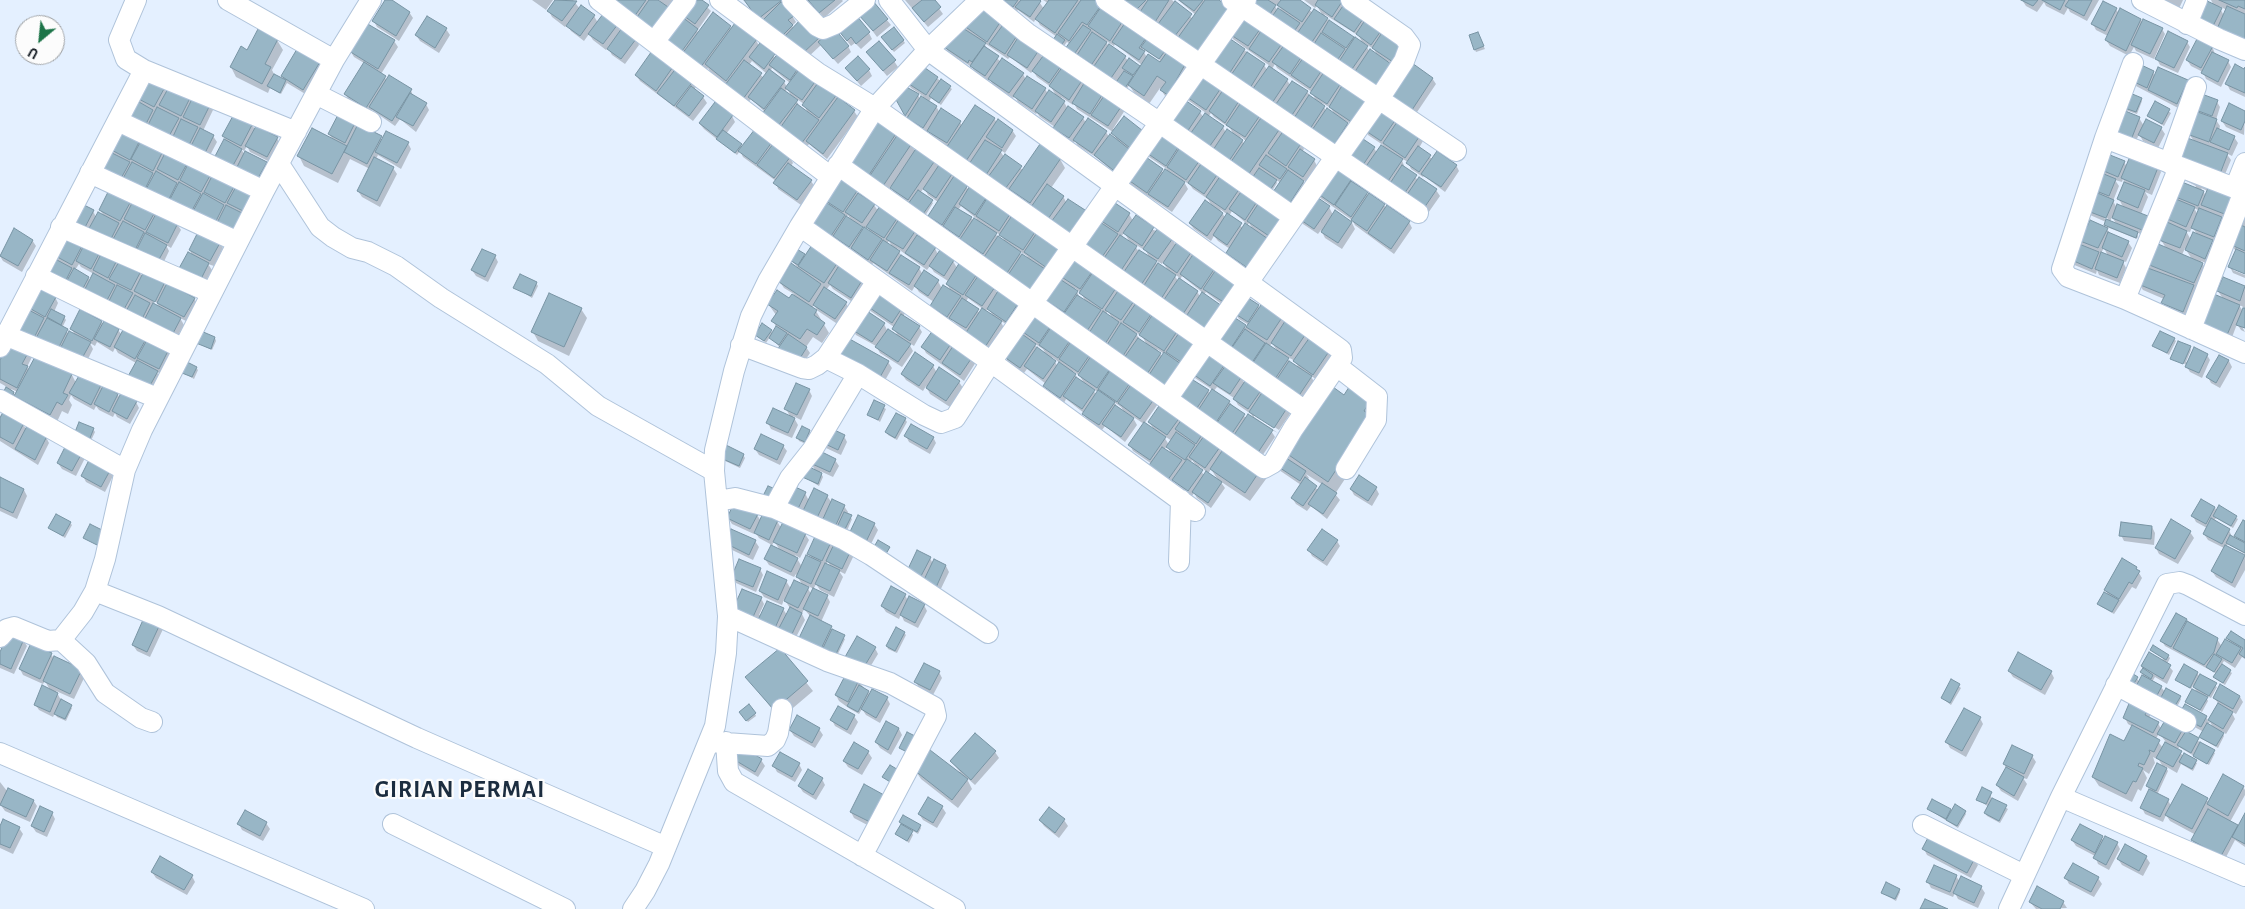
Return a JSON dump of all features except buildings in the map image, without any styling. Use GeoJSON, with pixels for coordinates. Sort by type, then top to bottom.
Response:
{"type":"FeatureCollection","features":[{"type":"Feature","properties":{"kind":"street"},"geometry":{"type":"LineString","coordinates":[[136,0],[119,40],[126,59],[144,70],[296,132]]}},
{"type":"Feature","properties":{"kind":"street"},"geometry":{"type":"LineString","coordinates":[[228,0],[334,60]]}},
{"type":"Feature","properties":{"kind":"street"},"geometry":{"type":"LineString","coordinates":[[0,637],[7,629],[14,627],[48,641],[60,640],[83,612],[95,591],[101,575],[125,470],[158,398],[182,348],[334,60],[372,0]]}},
{"type":"Feature","properties":{"kind":"street"},"geometry":{"type":"LineString","coordinates":[[599,0],[654,42],[834,171],[1032,303],[1264,468],[1273,463],[1305,411],[1342,358],[1341,350],[928,50],[889,0]]}},
{"type":"Feature","properties":{"kind":"street"},"geometry":{"type":"LineString","coordinates":[[654,42],[686,0]]}},
{"type":"Feature","properties":{"kind":"street"},"geometry":{"type":"LineString","coordinates":[[720,0],[818,73],[875,108],[1305,411]]}},
{"type":"Feature","properties":{"kind":"street"},"geometry":{"type":"LineString","coordinates":[[792,0],[807,17],[823,29],[835,24],[865,0]]}},
{"type":"Feature","properties":{"kind":"street"},"geometry":{"type":"LineString","coordinates":[[955,909],[734,782],[718,742],[728,616],[714,471],[715,450],[741,345],[751,316],[768,281],[834,171],[875,108],[928,50],[980,0]]}},
{"type":"Feature","properties":{"kind":"street"},"geometry":{"type":"LineString","coordinates":[[987,0],[1027,33],[1160,123],[1292,216]]}},
{"type":"Feature","properties":{"kind":"street"},"geometry":{"type":"LineString","coordinates":[[1106,0],[1418,213]]}},
{"type":"Feature","properties":{"kind":"street"},"geometry":{"type":"LineString","coordinates":[[1167,399],[1292,216],[1379,99],[1404,61],[1410,45],[1404,37],[1351,0]]}},
{"type":"Feature","properties":{"kind":"street"},"geometry":{"type":"LineString","coordinates":[[2142,0],[2187,24],[2245,50]]}},
{"type":"Feature","properties":{"kind":"street"},"geometry":{"type":"LineString","coordinates":[[2187,24],[2197,0]]}},
{"type":"Feature","properties":{"kind":"street"},"geometry":{"type":"LineString","coordinates":[[826,358],[858,374],[903,404],[941,423],[955,418],[1032,303],[1160,123],[1240,2],[1456,151]]}},
{"type":"Feature","properties":{"kind":"street"},"geometry":{"type":"LineString","coordinates":[[2133,62],[2105,138],[2062,269],[2068,277],[2125,299],[2245,353]]}},
{"type":"Feature","properties":{"kind":"street"},"geometry":{"type":"LineString","coordinates":[[144,70],[3,341],[158,398]]}},
{"type":"Feature","properties":{"kind":"street"},"geometry":{"type":"LineString","coordinates":[[2125,299],[2174,165],[2196,87]]}},
{"type":"Feature","properties":{"kind":"street"},"geometry":{"type":"LineString","coordinates":[[316,94],[371,122]]}},
{"type":"Feature","properties":{"kind":"street"},"geometry":{"type":"LineString","coordinates":[[118,121],[264,191]]}},
{"type":"Feature","properties":{"kind":"street"},"geometry":{"type":"LineString","coordinates":[[2105,138],[2241,190]]}},
{"type":"Feature","properties":{"kind":"street"},"geometry":{"type":"LineString","coordinates":[[2191,329],[2241,190],[2245,163]]}},
{"type":"Feature","properties":{"kind":"street"},"geometry":{"type":"LineString","coordinates":[[279,164],[320,226],[333,237],[352,248],[368,252],[396,266],[441,298],[547,364],[598,406],[714,471]]}},
{"type":"Feature","properties":{"kind":"street"},"geometry":{"type":"LineString","coordinates":[[90,173],[238,242]]}},
{"type":"Feature","properties":{"kind":"street"},"geometry":{"type":"LineString","coordinates":[[800,226],[992,362],[1188,506],[1178,562]]}},
{"type":"Feature","properties":{"kind":"street"},"geometry":{"type":"LineString","coordinates":[[61,227],[212,293]]}},
{"type":"Feature","properties":{"kind":"street"},"geometry":{"type":"LineString","coordinates":[[36,276],[182,348]]}},
{"type":"Feature","properties":{"kind":"street"},"geometry":{"type":"LineString","coordinates":[[741,345],[802,368],[808,369],[818,365],[826,358],[877,281]]}},
{"type":"Feature","properties":{"kind":"street"},"geometry":{"type":"LineString","coordinates":[[1337,366],[1377,397],[1376,420],[1346,469]]}},
{"type":"Feature","properties":{"kind":"street"},"geometry":{"type":"LineString","coordinates":[[774,508],[790,478],[816,444],[858,374]]}},
{"type":"Feature","properties":{"kind":"street"},"geometry":{"type":"LineString","coordinates":[[0,400],[125,470]]}},
{"type":"Feature","properties":{"kind":"street"},"geometry":{"type":"LineString","coordinates":[[718,501],[735,498],[774,508],[845,540],[871,555],[988,633]]}},
{"type":"Feature","properties":{"kind":"street"},"geometry":{"type":"LineString","coordinates":[[2009,909],[2061,797],[2167,584],[2180,582],[2188,585],[2245,615]]}},
{"type":"Feature","properties":{"kind":"street"},"geometry":{"type":"LineString","coordinates":[[95,591],[158,616],[417,738],[666,847]]}},
{"type":"Feature","properties":{"kind":"street"},"geometry":{"type":"LineString","coordinates":[[728,616],[818,657],[890,683],[934,707],[936,716],[862,856]]}},
{"type":"Feature","properties":{"kind":"street"},"geometry":{"type":"LineString","coordinates":[[60,640],[86,663],[105,693],[141,718],[152,722]]}},
{"type":"Feature","properties":{"kind":"street"},"geometry":{"type":"LineString","coordinates":[[2116,685],[2186,722]]}},
{"type":"Feature","properties":{"kind":"street"},"geometry":{"type":"LineString","coordinates":[[718,742],[768,746],[775,740],[778,733],[782,709]]}},
{"type":"Feature","properties":{"kind":"street"},"geometry":{"type":"LineString","coordinates":[[632,909],[645,891],[718,742]]}},
{"type":"Feature","properties":{"kind":"street"},"geometry":{"type":"LineString","coordinates":[[0,753],[364,909]]}},
{"type":"Feature","properties":{"kind":"street"},"geometry":{"type":"LineString","coordinates":[[2061,797],[2245,876]]}},
{"type":"Feature","properties":{"kind":"street"},"geometry":{"type":"LineString","coordinates":[[394,824],[566,909]]}},
{"type":"Feature","properties":{"kind":"street"},"geometry":{"type":"LineString","coordinates":[[1924,825],[2024,875]]}},
{"type":"Feature","properties":{"kind":"district","name":"GIRIAN PERMAI"},"geometry":{"type":"Point","coordinates":[460,790]}}]}
